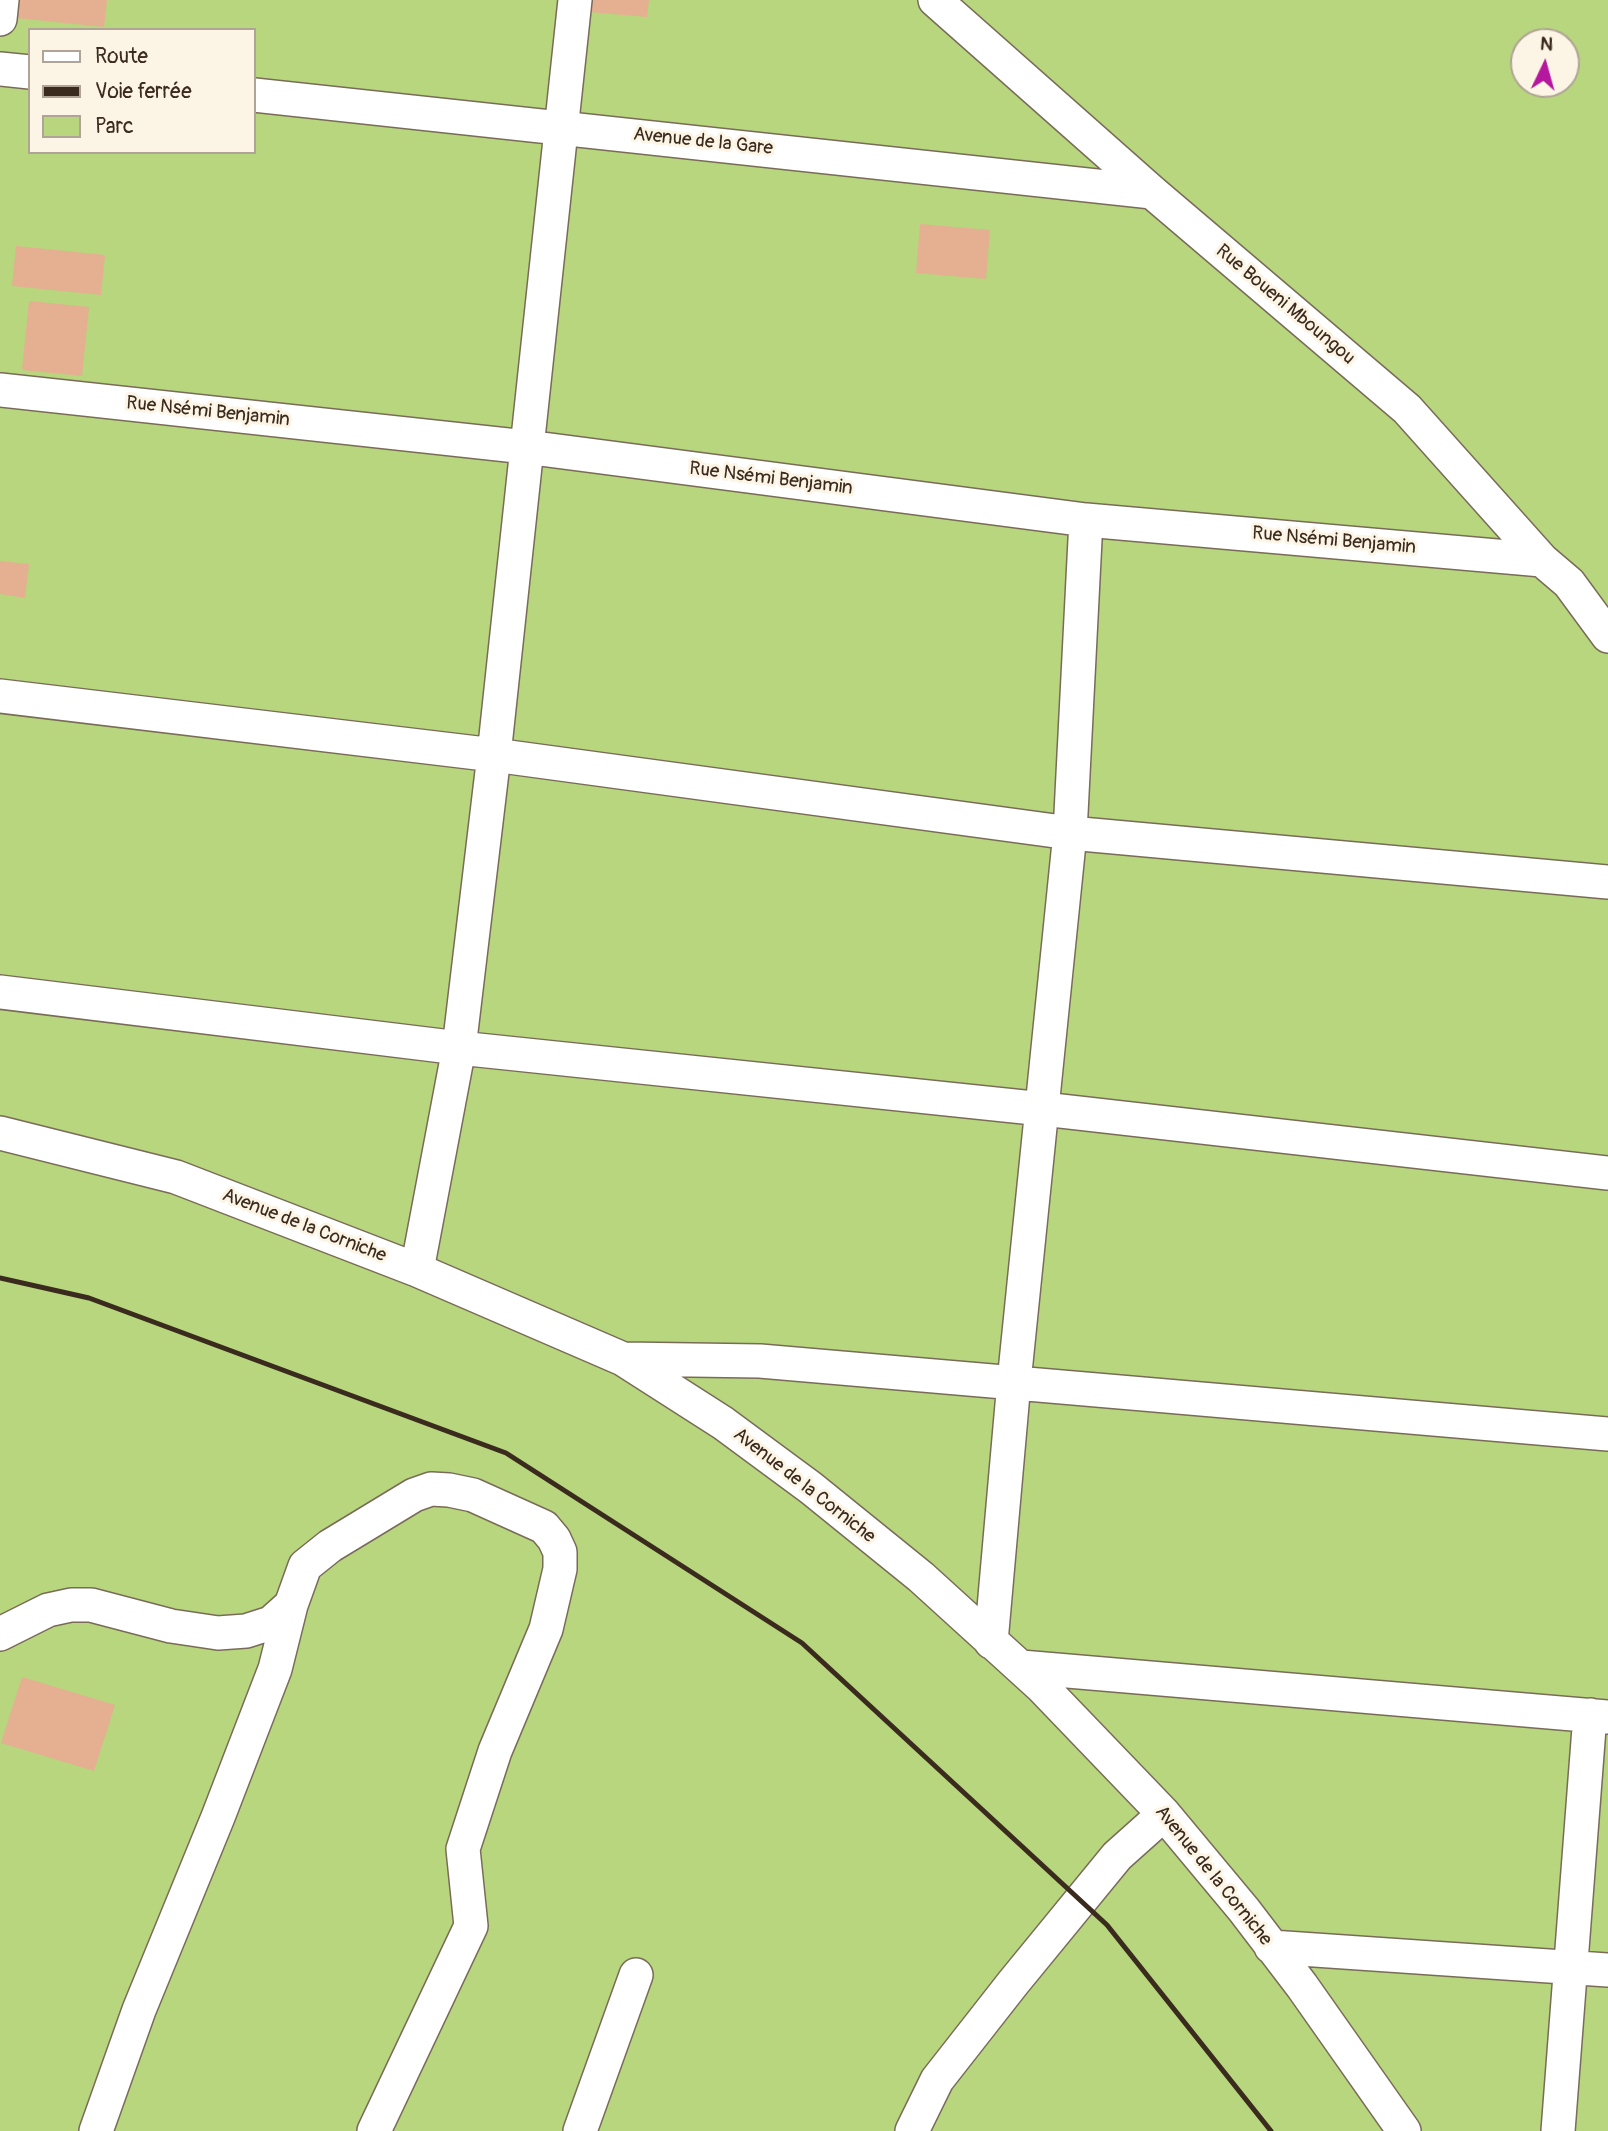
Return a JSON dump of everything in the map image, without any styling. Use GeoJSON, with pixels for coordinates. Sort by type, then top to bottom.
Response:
{"type":"FeatureCollection","features":[{"type":"Feature","properties":{"kind":"street"},"geometry":{"type":"LineString","coordinates":[[0,19],[2,0]]}},
{"type":"Feature","properties":{"kind":"street"},"geometry":{"type":"LineString","coordinates":[[418,1270],[459,1048],[494,755],[575,0]]}},
{"type":"Feature","properties":{"kind":"street","name":"Rue Boueni Mboungou"},"geometry":{"type":"LineString","coordinates":[[935,0],[1152,192],[1407,409],[1542,559],[1569,583],[1608,636]]}},
{"type":"Feature","properties":{"kind":"street"},"geometry":{"type":"LineString","coordinates":[[0,69],[28,72]]}},
{"type":"Feature","properties":{"kind":"street","name":"Avenue de la Gare"},"geometry":{"type":"LineString","coordinates":[[256,95],[1152,192]]}},
{"type":"Feature","properties":{"kind":"street","name":"Rue Nsémi Benjamin"},"geometry":{"type":"LineString","coordinates":[[0,390],[526,447],[1086,520],[1542,559]]}},
{"type":"Feature","properties":{"kind":"street"},"geometry":{"type":"LineString","coordinates":[[991,1642],[1014,1382],[1070,833],[1086,520]]}},
{"type":"Feature","properties":{"kind":"street"},"geometry":{"type":"LineString","coordinates":[[0,696],[494,755],[1070,833],[1608,882]]}},
{"type":"Feature","properties":{"kind":"street"},"geometry":{"type":"LineString","coordinates":[[0,992],[459,1048],[1043,1109],[1608,1173]]}},
{"type":"Feature","properties":{"kind":"street","name":"Avenue de la Corniche"},"geometry":{"type":"LineString","coordinates":[[0,1133],[176,1177],[418,1270],[624,1359],[723,1423],[811,1488],[921,1577],[1021,1667],[1164,1814],[1310,1997],[1404,2131]]}},
{"type":"Feature","properties":{"kind":"street"},"geometry":{"type":"LineString","coordinates":[[624,1359],[761,1361],[1608,1434]]}},
{"type":"Feature","properties":{"kind":"street"},"geometry":{"type":"LineString","coordinates":[[96,2131],[139,2010],[275,1669],[291,1605],[305,1566],[330,1546],[414,1495],[430,1489],[473,1495],[544,1527],[560,1552],[560,1569],[546,1629],[495,1751],[463,1849],[471,1926],[374,2131]]}},
{"type":"Feature","properties":{"kind":"street"},"geometry":{"type":"LineString","coordinates":[[0,1634],[48,1610],[91,1605],[171,1626],[218,1633],[246,1632],[271,1623],[291,1605]]}},
{"type":"Feature","properties":{"kind":"street"},"geometry":{"type":"LineString","coordinates":[[1021,1667],[1599,1716],[1570,1967],[1558,2131]]}},
{"type":"Feature","properties":{"kind":"street"},"geometry":{"type":"LineString","coordinates":[[912,2131],[937,2080],[1035,1956],[1117,1856],[1164,1814]]}},
{"type":"Feature","properties":{"kind":"street"},"geometry":{"type":"LineString","coordinates":[[1271,1947],[1608,1970]]}},
{"type":"Feature","properties":{"kind":"street"},"geometry":{"type":"LineString","coordinates":[[580,2131],[636,1975]]}},
{"type":"Feature","properties":{"kind":"green space"},"geometry":{"type":"Polygon","coordinates":[[[0,0],[1608,0],[1608,2131],[0,2131],[0,0]]]}},
{"type":"Feature","properties":{"kind":"building"},"geometry":{"type":"Polygon","coordinates":[[[18,0],[107,0],[104,27],[16,18],[18,0]]]}},
{"type":"Feature","properties":{"kind":"building"},"geometry":{"type":"Polygon","coordinates":[[[590,0],[649,0],[647,17],[589,12],[590,0]]]}},
{"type":"Feature","properties":{"kind":"building"},"geometry":{"type":"Polygon","coordinates":[[[920,224],[990,230],[986,279],[916,273],[920,224]]]}},
{"type":"Feature","properties":{"kind":"building"},"geometry":{"type":"Polygon","coordinates":[[[16,246],[105,255],[101,295],[12,286],[16,246]]]}},
{"type":"Feature","properties":{"kind":"building"},"geometry":{"type":"Polygon","coordinates":[[[29,301],[89,307],[82,376],[22,370],[29,301]]]}},
{"type":"Feature","properties":{"kind":"building"},"geometry":{"type":"Polygon","coordinates":[[[0,561],[29,564],[25,598],[0,594],[0,561]]]}},
{"type":"Feature","properties":{"kind":"building"},"geometry":{"type":"Polygon","coordinates":[[[22,1677],[115,1705],[94,1771],[1,1743],[22,1677]]]}},
{"type":"Feature","properties":{"kind":"railway"},"geometry":{"type":"LineString","coordinates":[[0,1278],[89,1298],[506,1453],[802,1643],[1107,1925],[1271,2131]]}}]}
